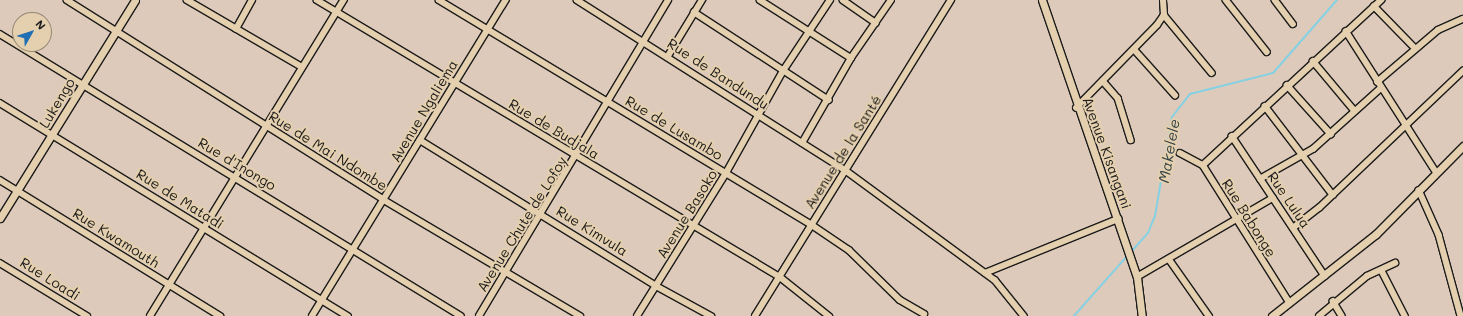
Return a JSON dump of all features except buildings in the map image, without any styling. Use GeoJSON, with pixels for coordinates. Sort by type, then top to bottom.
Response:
{"type":"FeatureCollection","features":[{"type":"Feature","properties":{"kind":"street","name":"Rue de Mai Ndombe"},"geometry":{"type":"LineString","coordinates":[[67,0],[117,30],[267,127],[384,200],[506,270],[580,316]]}},
{"type":"Feature","properties":{"kind":"street","name":"Lukengo"},"geometry":{"type":"LineString","coordinates":[[0,218],[53,135],[135,0]]}},
{"type":"Feature","properties":{"kind":"street"},"geometry":{"type":"LineString","coordinates":[[187,0],[302,67]]}},
{"type":"Feature","properties":{"kind":"street"},"geometry":{"type":"LineString","coordinates":[[236,29],[252,0]]}},
{"type":"Feature","properties":{"kind":"street","name":"Rue de Budjala"},"geometry":{"type":"LineString","coordinates":[[317,0],[454,84],[780,277],[829,316]]}},
{"type":"Feature","properties":{"kind":"street"},"geometry":{"type":"LineString","coordinates":[[150,316],[170,286],[234,176],[267,127],[344,0]]}},
{"type":"Feature","properties":{"kind":"street","name":"Rue de Lusambo"},"geometry":{"type":"LineString","coordinates":[[439,0],[812,225],[849,250],[887,288],[924,314]]}},
{"type":"Feature","properties":{"kind":"street","name":"Avenue Ngaliema"},"geometry":{"type":"LineString","coordinates":[[312,316],[506,0]]}},
{"type":"Feature","properties":{"kind":"street","name":"Rue de Bandundu"},"geometry":{"type":"LineString","coordinates":[[578,0],[588,3],[645,42],[845,170],[985,273],[1024,316]]}},
{"type":"Feature","properties":{"kind":"street","name":"Avenue Chute de Lofoy"},"geometry":{"type":"LineString","coordinates":[[479,316],[506,270],[578,157],[668,0]]}},
{"type":"Feature","properties":{"kind":"street"},"geometry":{"type":"LineString","coordinates":[[668,56],[702,0]]}},
{"type":"Feature","properties":{"kind":"street"},"geometry":{"type":"LineString","coordinates":[[760,0],[851,58]]}},
{"type":"Feature","properties":{"kind":"street","name":"Avenue Basoko"},"geometry":{"type":"LineString","coordinates":[[637,316],[726,173],[783,71],[808,31],[830,0]]}},
{"type":"Feature","properties":{"kind":"street"},"geometry":{"type":"LineString","coordinates":[[843,0],[876,23]]}},
{"type":"Feature","properties":{"kind":"street"},"geometry":{"type":"LineString","coordinates":[[802,143],[829,100],[851,58],[891,0]]}},
{"type":"Feature","properties":{"kind":"street","name":"Avenue de la Santé"},"geometry":{"type":"LineString","coordinates":[[755,316],[951,0]]}},
{"type":"Feature","properties":{"kind":"street","name":"Avenue Kisangani"},"geometry":{"type":"LineString","coordinates":[[1042,0],[1076,108],[1134,266],[1137,277],[1142,316]]}},
{"type":"Feature","properties":{"kind":"street"},"geometry":{"type":"LineString","coordinates":[[1163,0],[1164,15],[1212,73]]}},
{"type":"Feature","properties":{"kind":"street"},"geometry":{"type":"LineString","coordinates":[[1226,0],[1267,52]]}},
{"type":"Feature","properties":{"kind":"street"},"geometry":{"type":"LineString","coordinates":[[1275,0],[1293,24]]}},
{"type":"Feature","properties":{"kind":"street"},"geometry":{"type":"LineString","coordinates":[[1203,166],[1264,106],[1381,0]]}},
{"type":"Feature","properties":{"kind":"street"},"geometry":{"type":"LineString","coordinates":[[1374,6],[1415,48]]}},
{"type":"Feature","properties":{"kind":"street"},"geometry":{"type":"LineString","coordinates":[[694,12],[829,100]]}},
{"type":"Feature","properties":{"kind":"street"},"geometry":{"type":"LineString","coordinates":[[1076,108],[1134,50],[1164,15]]}},
{"type":"Feature","properties":{"kind":"street"},"geometry":{"type":"LineString","coordinates":[[1377,82],[1415,48],[1438,30],[1463,19]]}},
{"type":"Feature","properties":{"kind":"street"},"geometry":{"type":"LineString","coordinates":[[1346,31],[1404,126],[1436,172]]}},
{"type":"Feature","properties":{"kind":"street","name":"Rue d'Inongo"},"geometry":{"type":"LineString","coordinates":[[0,34],[82,86],[234,176],[461,316]]}},
{"type":"Feature","properties":{"kind":"street"},"geometry":{"type":"LineString","coordinates":[[1134,50],[1175,95]]}},
{"type":"Feature","properties":{"kind":"street"},"geometry":{"type":"LineString","coordinates":[[1313,61],[1356,111]]}},
{"type":"Feature","properties":{"kind":"street"},"geometry":{"type":"LineString","coordinates":[[1293,228],[1333,195],[1463,71]]}},
{"type":"Feature","properties":{"kind":"street"},"geometry":{"type":"LineString","coordinates":[[1103,80],[1118,98],[1131,140]]}},
{"type":"Feature","properties":{"kind":"street"},"geometry":{"type":"LineString","coordinates":[[1288,85],[1331,134]]}},
{"type":"Feature","properties":{"kind":"street"},"geometry":{"type":"LineString","coordinates":[[1260,179],[1302,156],[1331,134],[1381,88]]}},
{"type":"Feature","properties":{"kind":"street","name":"Rue de Matadi"},"geometry":{"type":"LineString","coordinates":[[0,103],[348,316]]}},
{"type":"Feature","properties":{"kind":"street"},"geometry":{"type":"LineString","coordinates":[[1264,106],[1333,195]]}},
{"type":"Feature","properties":{"kind":"street","name":"Rue Lulua"},"geometry":{"type":"LineString","coordinates":[[1232,136],[1325,276]]}},
{"type":"Feature","properties":{"kind":"street","name":"Rue Kimvula"},"geometry":{"type":"LineString","coordinates":[[420,140],[543,214],[656,286],[711,316]]}},
{"type":"Feature","properties":{"kind":"street"},"geometry":{"type":"LineString","coordinates":[[1272,316],[1325,276],[1376,234],[1463,146]]}},
{"type":"Feature","properties":{"kind":"street","name":"Rue Babonge"},"geometry":{"type":"LineString","coordinates":[[1180,153],[1203,166],[1290,303]]}},
{"type":"Feature","properties":{"kind":"street","name":"Rue Kwamouth"},"geometry":{"type":"LineString","coordinates":[[0,180],[220,316]]}},
{"type":"Feature","properties":{"kind":"street"},"geometry":{"type":"LineString","coordinates":[[1419,190],[1439,235],[1461,316]]}},
{"type":"Feature","properties":{"kind":"street"},"geometry":{"type":"LineString","coordinates":[[1137,277],[1273,198]]}},
{"type":"Feature","properties":{"kind":"street"},"geometry":{"type":"LineString","coordinates":[[985,273],[1118,219]]}},
{"type":"Feature","properties":{"kind":"street"},"geometry":{"type":"LineString","coordinates":[[1169,259],[1209,316]]}},
{"type":"Feature","properties":{"kind":"street","name":"Rue Loadi"},"geometry":{"type":"LineString","coordinates":[[0,262],[87,316]]}},
{"type":"Feature","properties":{"kind":"street"},"geometry":{"type":"LineString","coordinates":[[1320,316],[1333,301],[1367,276],[1382,271],[1395,263]]}},
{"type":"Feature","properties":{"kind":"street"},"geometry":{"type":"LineString","coordinates":[[1382,271],[1405,316]]}},
{"type":"Feature","properties":{"kind":"street"},"geometry":{"type":"LineString","coordinates":[[1333,301],[1342,316]]}},
{"type":"Feature","properties":{"kind":"waterway","name":"Makelele"},"geometry":{"type":"LineString","coordinates":[[1130,253],[1148,233],[1155,216],[1172,117],[1190,94],[1273,73],[1337,0]]}},
{"type":"Feature","properties":{"kind":"waterway","name":"Makelele"},"geometry":{"type":"LineString","coordinates":[[1074,316],[1127,256]]}}]}
